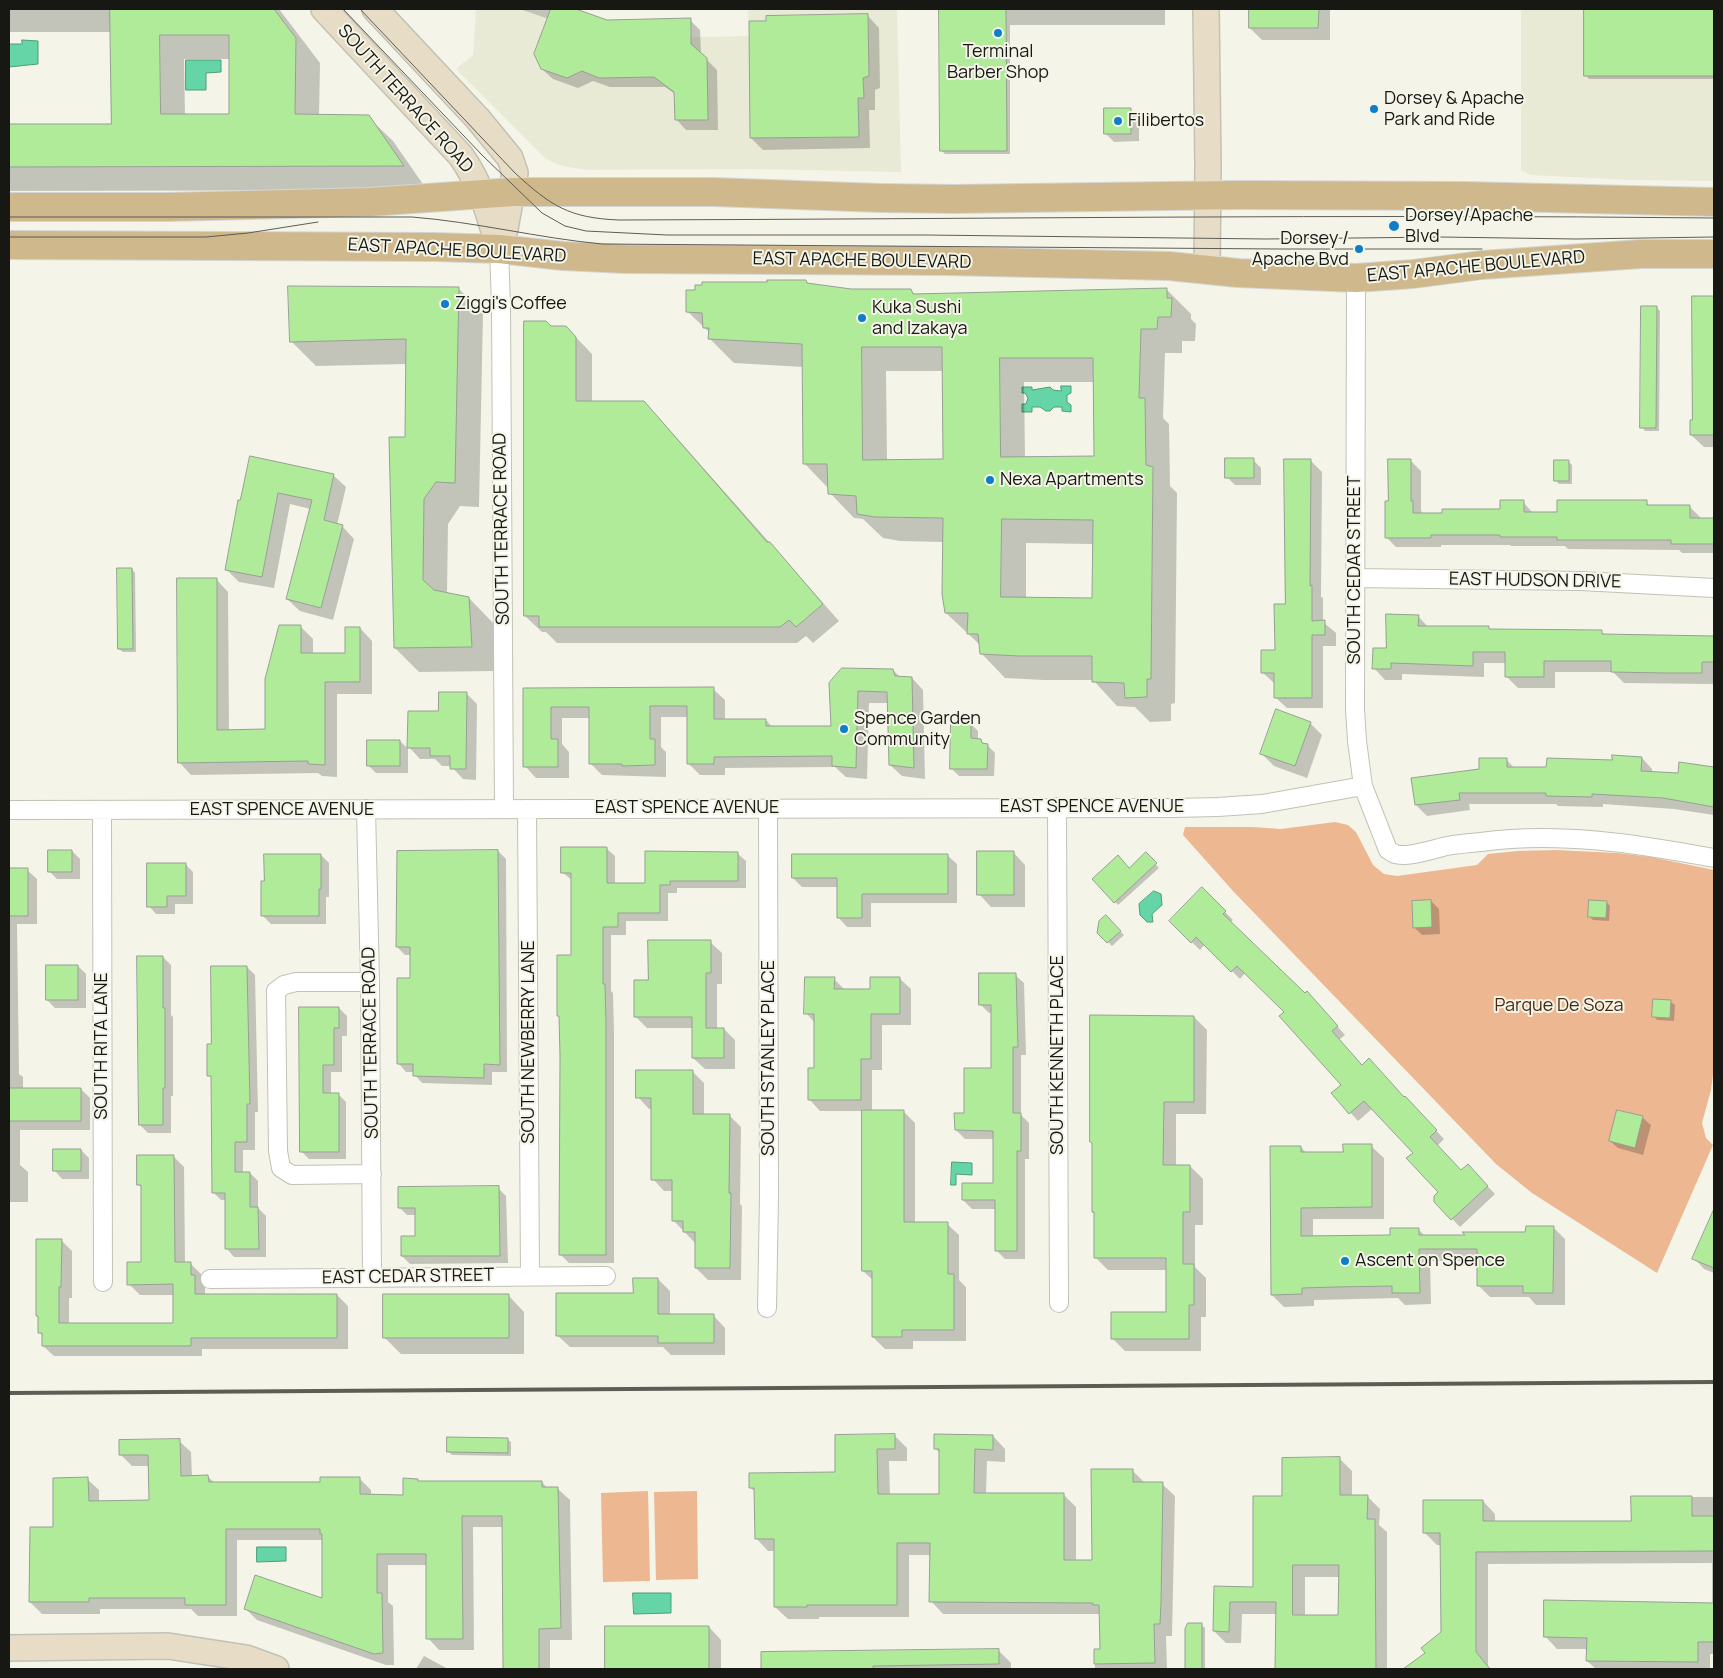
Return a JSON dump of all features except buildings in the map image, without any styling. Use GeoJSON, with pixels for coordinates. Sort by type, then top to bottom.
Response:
{"type":"FeatureCollection","features":[{"type":"Feature","properties":{"kind":"main road"},"geometry":{"type":"LineString","coordinates":[[9,207],[167,207],[370,202],[513,192],[713,192],[945,199],[1464,196],[1714,202]]}},
{"type":"Feature","properties":{"kind":"main road"},"geometry":{"type":"LineString","coordinates":[[83,245],[97,207]]}},
{"type":"Feature","properties":{"kind":"main road","name":"EAST APACHE BOULEVARD"},"geometry":{"type":"LineString","coordinates":[[9,244],[435,246],[625,259],[1169,266],[1238,273],[1356,278],[1413,274],[1482,265],[1641,254],[1714,254]]}},
{"type":"Feature","properties":{"kind":"street","name":"SOUTH TERRACE ROAD"},"geometry":{"type":"LineString","coordinates":[[324,9],[461,156],[473,173],[482,194],[499,249],[504,809]]}},
{"type":"Feature","properties":{"kind":"street","name":"SOUTH TERRACE ROAD"},"geometry":{"type":"LineString","coordinates":[[375,9],[507,152],[513,163],[515,173],[513,192],[499,249]]}},
{"type":"Feature","properties":{"kind":"street"},"geometry":{"type":"LineString","coordinates":[[1206,9],[1207,269]]}},
{"type":"Feature","properties":{"kind":"street","name":"SOUTH CEDAR STREET"},"geometry":{"type":"LineString","coordinates":[[1356,278],[1355,709],[1357,741],[1364,786],[1388,850],[1394,854],[1405,855],[1449,846],[1524,838],[1608,841],[1714,858]]}},
{"type":"Feature","properties":{"kind":"street","name":"EAST HUDSON DRIVE"},"geometry":{"type":"LineString","coordinates":[[1356,578],[1580,581],[1714,588]]}},
{"type":"Feature","properties":{"kind":"street","name":"EAST SPENCE AVENUE"},"geometry":{"type":"LineString","coordinates":[[9,810],[1218,807],[1262,804],[1364,786]]}},
{"type":"Feature","properties":{"kind":"street","name":"SOUTH KENNETH PLACE"},"geometry":{"type":"LineString","coordinates":[[1057,807],[1059,1303]]}},
{"type":"Feature","properties":{"kind":"street","name":"SOUTH STANLEY PLACE"},"geometry":{"type":"LineString","coordinates":[[767,1308],[769,1197],[768,808]]}},
{"type":"Feature","properties":{"kind":"street","name":"SOUTH TERRACE ROAD"},"geometry":{"type":"LineString","coordinates":[[366,809],[370,982],[372,1278]]}},
{"type":"Feature","properties":{"kind":"street","name":"SOUTH NEWBERRY LANE"},"geometry":{"type":"LineString","coordinates":[[527,809],[530,1276]]}},
{"type":"Feature","properties":{"kind":"street","name":"SOUTH RITA LANE"},"geometry":{"type":"LineString","coordinates":[[102,810],[103,1282]]}},
{"type":"Feature","properties":{"kind":"street"},"geometry":{"type":"LineString","coordinates":[[370,982],[296,982],[284,985],[276,991],[278,1151],[281,1168],[292,1175],[372,1174]]}},
{"type":"Feature","properties":{"kind":"street","name":"EAST CEDAR STREET"},"geometry":{"type":"LineString","coordinates":[[210,1279],[606,1276]]}},
{"type":"Feature","properties":{"kind":"street"},"geometry":{"type":"LineString","coordinates":[[9,1648],[168,1646],[246,1658],[276,1669]]}},
{"type":"Feature","properties":{"kind":"shaded area"},"geometry":{"type":"Polygon","coordinates":[[[476,9],[522,9],[605,39],[749,36],[748,9],[897,9],[901,172],[751,169],[587,170],[554,163],[544,157],[456,69],[473,55],[476,9]]]}},
{"type":"Feature","properties":{"kind":"shaded area"},"geometry":{"type":"Polygon","coordinates":[[[1521,9],[1714,9],[1714,181],[1631,180],[1531,175],[1521,170],[1521,9]]]}},
{"type":"Feature","properties":{"kind":"shaded area"},"geometry":{"type":"Polygon","coordinates":[[[22,40],[38,41],[38,64],[9,67],[9,44],[22,44],[22,40]]]}},
{"type":"Feature","properties":{"kind":"shaded area"},"geometry":{"type":"Polygon","coordinates":[[[186,60],[221,60],[221,72],[206,73],[206,90],[186,90],[186,60]]]}},
{"type":"Feature","properties":{"kind":"shaded area"},"geometry":{"type":"Polygon","coordinates":[[[1061,386],[1071,386],[1071,393],[1067,395],[1067,402],[1071,405],[1071,412],[1062,411],[1062,407],[1054,407],[1050,411],[1046,411],[1040,407],[1032,407],[1032,412],[1022,412],[1022,404],[1026,404],[1028,398],[1025,393],[1022,393],[1022,387],[1032,387],[1032,390],[1050,387],[1053,390],[1061,391],[1061,386]]]}},
{"type":"Feature","properties":{"kind":"shaded area"},"geometry":{"type":"Polygon","coordinates":[[[1154,891],[1161,894],[1162,905],[1152,914],[1153,922],[1147,922],[1140,915],[1139,904],[1154,891]]]}},
{"type":"Feature","properties":{"kind":"shaded area"},"geometry":{"type":"Polygon","coordinates":[[[952,1162],[972,1163],[972,1175],[956,1174],[956,1185],[951,1185],[952,1162]]]}},
{"type":"Feature","properties":{"kind":"shaded area"},"geometry":{"type":"Polygon","coordinates":[[[257,1547],[286,1547],[286,1561],[257,1562],[257,1547]]]}},
{"type":"Feature","properties":{"kind":"shaded area"},"geometry":{"type":"Polygon","coordinates":[[[633,1593],[671,1593],[671,1613],[634,1614],[633,1593]]]}},
{"type":"Feature","properties":{"kind":"green space","name":"Parque De Soza"},"geometry":{"type":"Polygon","coordinates":[[[1335,822],[1348,825],[1356,832],[1373,865],[1384,874],[1397,876],[1477,865],[1488,854],[1556,850],[1651,857],[1714,870],[1714,1067],[1711,1090],[1702,1123],[1706,1138],[1713,1145],[1657,1273],[1532,1193],[1496,1164],[1233,891],[1183,835],[1185,827],[1281,829],[1335,822]]]}},
{"type":"Feature","properties":{"kind":"green space"},"geometry":{"type":"Polygon","coordinates":[[[648,1491],[650,1581],[603,1582],[601,1493],[648,1491]]]}},
{"type":"Feature","properties":{"kind":"green space"},"geometry":{"type":"Polygon","coordinates":[[[697,1491],[698,1579],[656,1580],[654,1492],[697,1491]]]}},
{"type":"Feature","properties":{"kind":"tram line"},"geometry":{"type":"LineString","coordinates":[[343,9],[482,155],[542,213],[565,226],[586,231],[667,235],[926,235],[1266,239],[1714,237]]}},
{"type":"Feature","properties":{"kind":"tram line"},"geometry":{"type":"LineString","coordinates":[[360,9],[515,173],[539,194],[574,213],[602,219],[1440,216],[1714,218]]}},
{"type":"Feature","properties":{"kind":"tram line"},"geometry":{"type":"LineString","coordinates":[[9,217],[412,217],[460,222],[602,244],[1482,249]]}},
{"type":"Feature","properties":{"kind":"tram line"},"geometry":{"type":"LineString","coordinates":[[9,237],[206,237],[248,233],[318,222]]}},
{"type":"Feature","properties":{"kind":"railway"},"geometry":{"type":"LineString","coordinates":[[9,1393],[1714,1382]]}},
{"type":"Feature","properties":{"kind":"place","name":"Terminal Barber Shop"},"geometry":{"type":"Point","coordinates":[998,33]}},
{"type":"Feature","properties":{"kind":"place","name":"Dorsey & Apache Park and Ride"},"geometry":{"type":"Point","coordinates":[1374,109]}},
{"type":"Feature","properties":{"kind":"place","name":"Filibertos"},"geometry":{"type":"Point","coordinates":[1118,121]}},
{"type":"Feature","properties":{"kind":"place","name":"Dorsey/Apache Blvd"},"geometry":{"type":"Point","coordinates":[1394,226]}},
{"type":"Feature","properties":{"kind":"place","name":"Dorsey / Apache Bvd"},"geometry":{"type":"Point","coordinates":[1359,249]}},
{"type":"Feature","properties":{"kind":"place","name":"Ziggi's Coffee"},"geometry":{"type":"Point","coordinates":[445,304]}},
{"type":"Feature","properties":{"kind":"place","name":"Kuka Sushi and Izakaya"},"geometry":{"type":"Point","coordinates":[862,318]}},
{"type":"Feature","properties":{"kind":"place","name":"Nexa Apartments"},"geometry":{"type":"Point","coordinates":[990,480]}},
{"type":"Feature","properties":{"kind":"place","name":"Spence Garden Community"},"geometry":{"type":"Point","coordinates":[844,729]}},
{"type":"Feature","properties":{"kind":"place","name":"Ascent on Spence"},"geometry":{"type":"Point","coordinates":[1345,1261]}}]}
